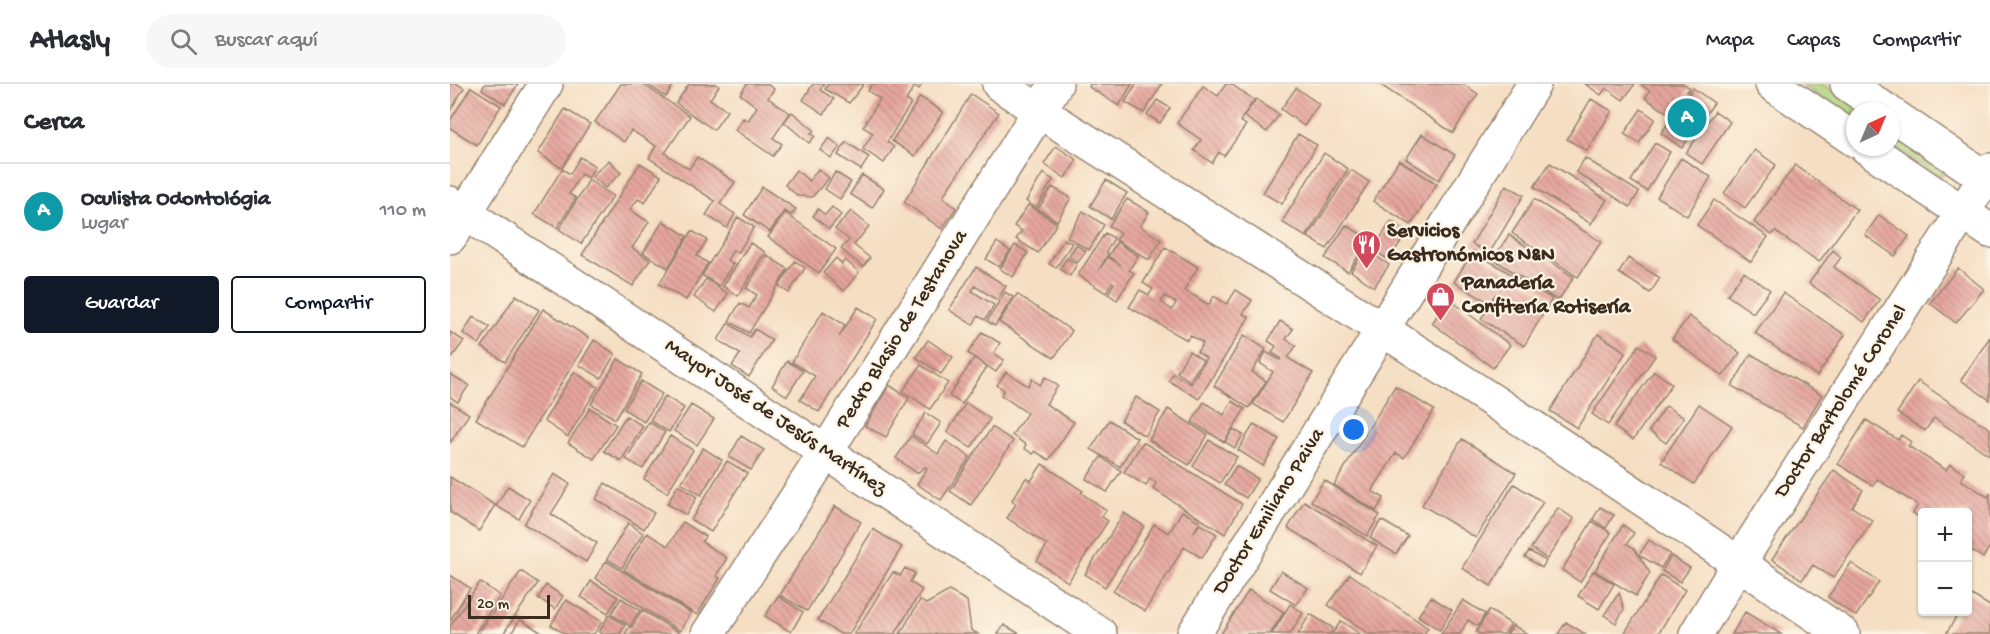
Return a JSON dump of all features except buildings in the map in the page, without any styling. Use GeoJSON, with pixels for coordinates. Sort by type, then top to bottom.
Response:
{"type":"FeatureCollection","features":[{"type":"Feature","properties":{"kind":"street"},"geometry":{"type":"LineString","coordinates":[[455,217],[546,84]]}},
{"type":"Feature","properties":{"kind":"street"},"geometry":{"type":"LineString","coordinates":[[999,84],[1383,329],[1843,634]]}},
{"type":"Feature","properties":{"kind":"street","name":"Pedro Blasio de Testanova"},"geometry":{"type":"LineString","coordinates":[[708,634],[826,452],[1056,84]]}},
{"type":"Feature","properties":{"kind":"street","name":"Doctor Emiliano Paiva"},"geometry":{"type":"LineString","coordinates":[[1194,634],[1534,84]]}},
{"type":"Feature","properties":{"kind":"street"},"geometry":{"type":"LineString","coordinates":[[1772,84],[1846,134]]}},
{"type":"Feature","properties":{"kind":"street"},"geometry":{"type":"LineString","coordinates":[[1847,84],[1874,102]]}},
{"type":"Feature","properties":{"kind":"street"},"geometry":{"type":"LineString","coordinates":[[1900,120],[1988,177]]}},
{"type":"Feature","properties":{"kind":"street"},"geometry":{"type":"LineString","coordinates":[[1879,156],[1990,231]]}},
{"type":"Feature","properties":{"kind":"street","name":"Doctor Bartolomé Coronel"},"geometry":{"type":"LineString","coordinates":[[1696,634],[1739,563],[1988,177]]}},
{"type":"Feature","properties":{"kind":"street","name":"Mayor José de Jesús Martínez"},"geometry":{"type":"LineString","coordinates":[[455,217],[826,452],[1100,634]]}},
{"type":"Feature","properties":{"kind":"green space"},"geometry":{"type":"Polygon","coordinates":[[[1800,84],[1823,84],[1850,102],[1846,102],[1846,115],[1800,84]]]}},
{"type":"Feature","properties":{"kind":"green space"},"geometry":{"type":"Polygon","coordinates":[[[1900,135],[1945,167],[1943,175],[1934,173],[1900,151],[1900,135]]]}},
{"type":"Feature","properties":{"kind":"place","name":"Oculista Odontológia"},"geometry":{"type":"Point","coordinates":[1687,118]}},
{"type":"Feature","properties":{"kind":"place","name":"Servicios Gastronómicos N&N"},"geometry":{"type":"Point","coordinates":[1366,270]}},
{"type":"Feature","properties":{"kind":"place","name":"Panadería Confitería Rotisería"},"geometry":{"type":"Point","coordinates":[1441,322]}}]}
